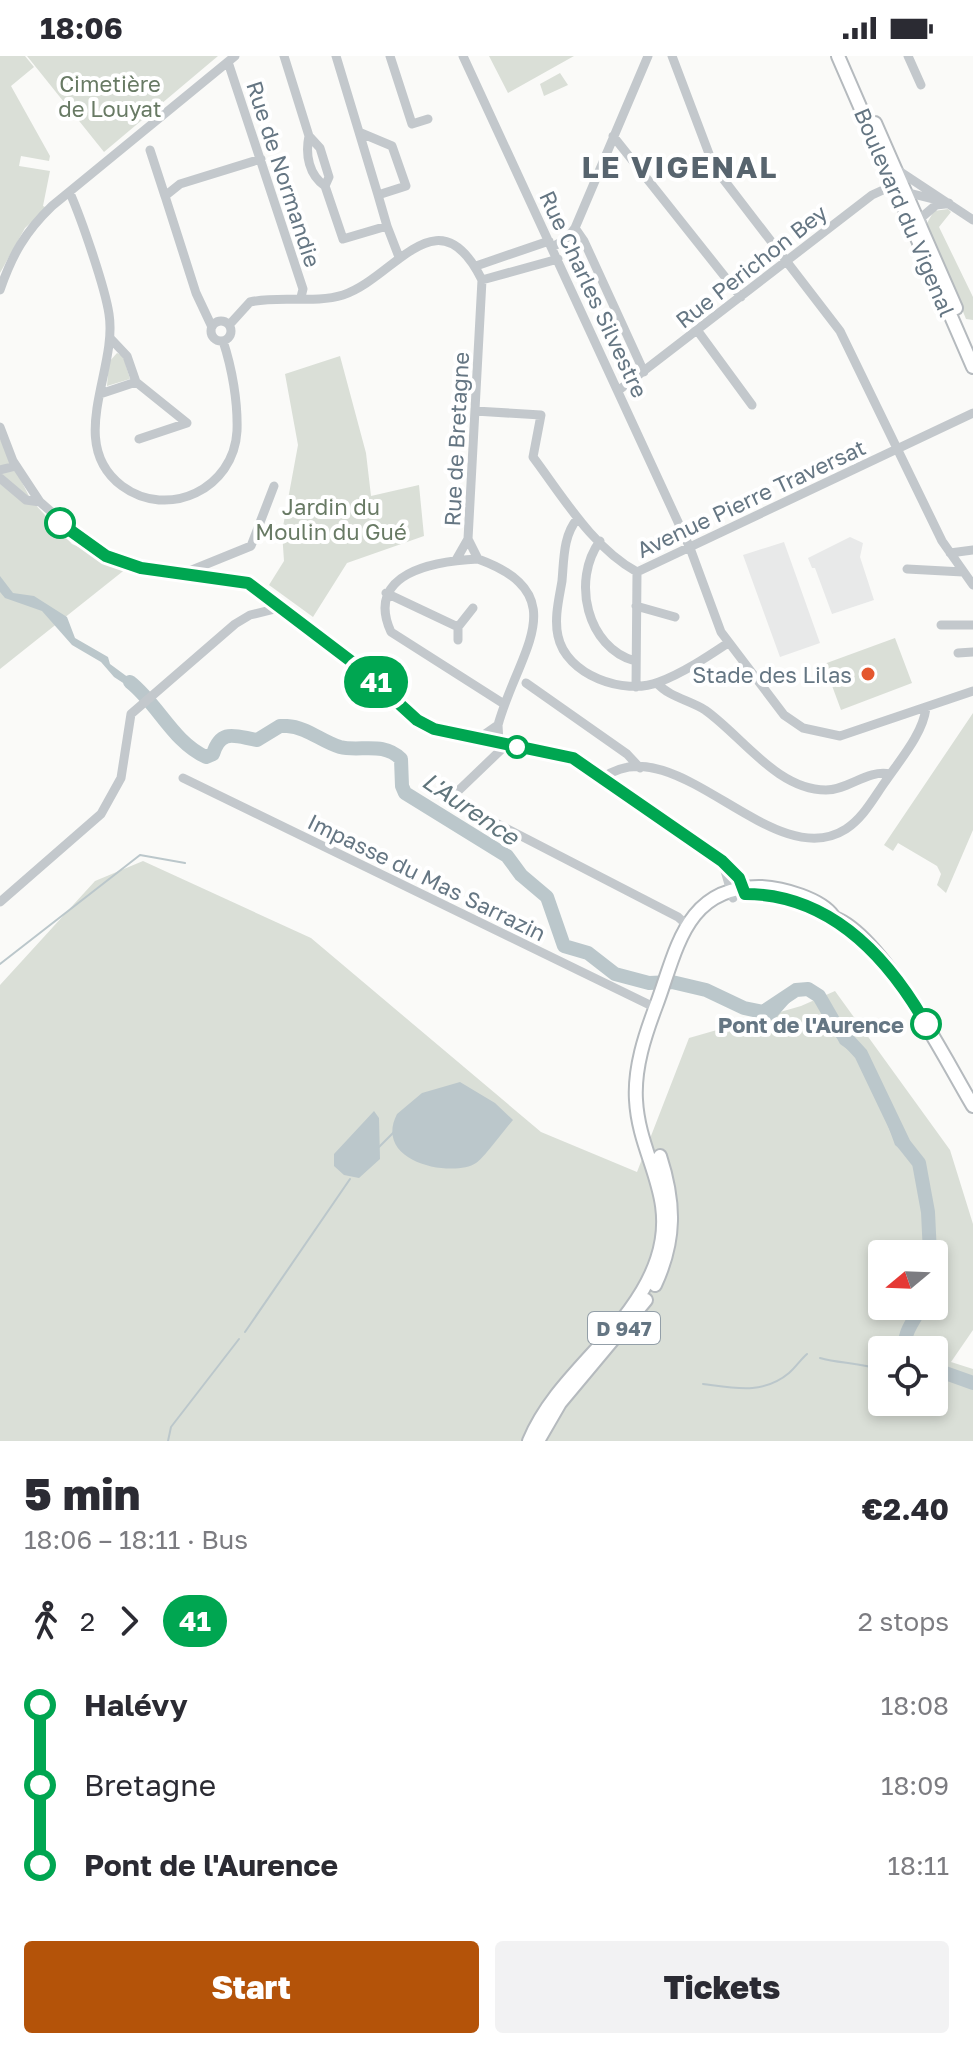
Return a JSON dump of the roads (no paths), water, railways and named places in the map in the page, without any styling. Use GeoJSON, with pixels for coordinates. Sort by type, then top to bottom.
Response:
{"type":"FeatureCollection","features":[{"type":"Feature","properties":{"kind":"main road","name":"Boulevard du Vigenal"},"geometry":{"type":"LineString","coordinates":[[838,56],[973,367]]}},
{"type":"Feature","properties":{"kind":"main road","name":"Boulevard du Vigenal"},"geometry":{"type":"LineString","coordinates":[[846,56],[909,193],[973,347]]}},
{"type":"Feature","properties":{"kind":"main road"},"geometry":{"type":"LineString","coordinates":[[688,926],[738,892],[769,887],[828,909],[869,946],[901,983],[973,1106]]}},
{"type":"Feature","properties":{"kind":"main road","name":"D 947"},"geometry":{"type":"LineString","coordinates":[[529,1441],[550,1401],[639,1296],[656,1261],[663,1229],[663,1199],[636,1102],[639,1063],[668,964],[688,926]]}},
{"type":"Feature","properties":{"kind":"main road","name":"D 947"},"geometry":{"type":"LineString","coordinates":[[538,1441],[566,1395],[645,1302],[668,1252],[671,1198],[645,1101],[645,1075],[656,1008]]}},
{"type":"Feature","properties":{"kind":"street"},"geometry":{"type":"LineString","coordinates":[[284,56],[309,136],[306,151],[315,179],[325,186],[343,239],[387,226]]}},
{"type":"Feature","properties":{"kind":"street"},"geometry":{"type":"LineString","coordinates":[[336,56],[399,257]]}},
{"type":"Feature","properties":{"kind":"street"},"geometry":{"type":"LineString","coordinates":[[390,56],[412,124],[428,119]]}},
{"type":"Feature","properties":{"kind":"street","name":"Rue Charles Silvestre"},"geometry":{"type":"LineString","coordinates":[[463,56],[619,390],[690,548],[728,643],[784,715],[821,734],[840,736],[973,691]]}},
{"type":"Feature","properties":{"kind":"street"},"geometry":{"type":"LineString","coordinates":[[476,266],[567,239],[575,228],[648,56]]}},
{"type":"Feature","properties":{"kind":"street"},"geometry":{"type":"LineString","coordinates":[[672,56],[714,167],[840,331],[950,553],[973,585]]}},
{"type":"Feature","properties":{"kind":"street"},"geometry":{"type":"LineString","coordinates":[[908,56],[921,85]]}},
{"type":"Feature","properties":{"kind":"street"},"geometry":{"type":"LineString","coordinates":[[0,290],[14,252],[26,231],[52,206],[232,59]]}},
{"type":"Feature","properties":{"kind":"street","name":"Rue de Normandie"},"geometry":{"type":"LineString","coordinates":[[232,59],[303,289],[301,297]]}},
{"type":"Feature","properties":{"kind":"street"},"geometry":{"type":"LineString","coordinates":[[361,133],[392,146],[406,186],[378,195]]}},
{"type":"Feature","properties":{"kind":"street"},"geometry":{"type":"LineString","coordinates":[[613,136],[741,297]]}},
{"type":"Feature","properties":{"kind":"street"},"geometry":{"type":"LineString","coordinates":[[70,193],[109,312],[111,339],[94,431],[97,451],[114,478],[138,496],[180,500],[215,482],[226,467],[237,432],[230,361],[223,341],[212,336],[212,327],[196,293],[150,150]]}},
{"type":"Feature","properties":{"kind":"street"},"geometry":{"type":"LineString","coordinates":[[165,196],[180,184],[261,159]]}},
{"type":"Feature","properties":{"kind":"street"},"geometry":{"type":"LineString","coordinates":[[899,171],[973,220]]}},
{"type":"Feature","properties":{"kind":"street"},"geometry":{"type":"LineString","coordinates":[[894,185],[909,193],[949,203]]}},
{"type":"Feature","properties":{"kind":"street","name":"Rue Perichon Bey"},"geometry":{"type":"LineString","coordinates":[[619,390],[872,195],[894,185]]}},
{"type":"Feature","properties":{"kind":"street"},"geometry":{"type":"LineString","coordinates":[[922,227],[922,217],[927,211],[949,203]]}},
{"type":"Feature","properties":{"kind":"street"},"geometry":{"type":"LineString","coordinates":[[575,228],[584,241],[644,372]]}},
{"type":"Feature","properties":{"kind":"street"},"geometry":{"type":"LineString","coordinates":[[230,324],[250,302],[342,295],[424,242],[442,241],[455,245],[476,266],[482,280],[558,259]]}},
{"type":"Feature","properties":{"kind":"street","name":"Rue de Bretagne"},"geometry":{"type":"LineString","coordinates":[[478,559],[468,539],[482,280]]}},
{"type":"Feature","properties":{"kind":"street"},"geometry":{"type":"LineString","coordinates":[[212,327],[219,321],[230,324]]}},
{"type":"Feature","properties":{"kind":"street"},"geometry":{"type":"LineString","coordinates":[[223,341],[232,331],[230,324]]}},
{"type":"Feature","properties":{"kind":"street"},"geometry":{"type":"LineString","coordinates":[[697,330],[752,405]]}},
{"type":"Feature","properties":{"kind":"street"},"geometry":{"type":"LineString","coordinates":[[111,339],[127,356],[136,382],[187,423],[139,439]]}},
{"type":"Feature","properties":{"kind":"street"},"geometry":{"type":"LineString","coordinates":[[100,394],[136,382]]}},
{"type":"Feature","properties":{"kind":"street","name":"Avenue Pierre Traversat"},"geometry":{"type":"LineString","coordinates":[[475,411],[541,415],[533,457],[578,518],[622,564],[637,572],[973,413]]}},
{"type":"Feature","properties":{"kind":"street"},"geometry":{"type":"LineString","coordinates":[[0,427],[19,470],[40,502],[77,537],[106,556],[141,568],[248,583],[360,668],[417,720],[434,729],[573,758],[604,777],[733,870],[738,892]]}},
{"type":"Feature","properties":{"kind":"street"},"geometry":{"type":"LineString","coordinates":[[0,470],[19,470]]}},
{"type":"Feature","properties":{"kind":"street"},"geometry":{"type":"LineString","coordinates":[[19,470],[2,480],[26,500],[40,502]]}},
{"type":"Feature","properties":{"kind":"street"},"geometry":{"type":"LineString","coordinates":[[182,574],[251,546],[274,486]]}},
{"type":"Feature","properties":{"kind":"street"},"geometry":{"type":"LineString","coordinates":[[578,518],[568,529],[557,621],[558,638],[572,661],[601,680],[636,687],[657,683],[728,643]]}},
{"type":"Feature","properties":{"kind":"street"},"geometry":{"type":"LineString","coordinates":[[456,560],[468,539]]}},
{"type":"Feature","properties":{"kind":"street"},"geometry":{"type":"LineString","coordinates":[[600,541],[584,589],[589,615],[598,635],[626,659],[635,661]]}},
{"type":"Feature","properties":{"kind":"street"},"geometry":{"type":"LineString","coordinates":[[950,553],[973,550]]}},
{"type":"Feature","properties":{"kind":"street"},"geometry":{"type":"LineString","coordinates":[[503,744],[498,725],[536,614],[532,595],[508,570],[478,559],[456,560],[398,578],[386,593],[383,614],[391,632],[504,704]]}},
{"type":"Feature","properties":{"kind":"street"},"geometry":{"type":"LineString","coordinates":[[907,569],[963,572]]}},
{"type":"Feature","properties":{"kind":"street"},"geometry":{"type":"LineString","coordinates":[[636,687],[637,572]]}},
{"type":"Feature","properties":{"kind":"street"},"geometry":{"type":"LineString","coordinates":[[386,593],[458,627]]}},
{"type":"Feature","properties":{"kind":"street"},"geometry":{"type":"LineString","coordinates":[[636,606],[675,617]]}},
{"type":"Feature","properties":{"kind":"street"},"geometry":{"type":"LineString","coordinates":[[0,902],[101,814],[121,778],[131,714],[235,624],[279,608]]}},
{"type":"Feature","properties":{"kind":"street"},"geometry":{"type":"LineString","coordinates":[[458,640],[458,627],[473,608]]}},
{"type":"Feature","properties":{"kind":"street"},"geometry":{"type":"LineString","coordinates":[[941,625],[973,625]]}},
{"type":"Feature","properties":{"kind":"street"},"geometry":{"type":"LineString","coordinates":[[958,653],[973,652]]}},
{"type":"Feature","properties":{"kind":"street"},"geometry":{"type":"LineString","coordinates":[[526,683],[627,754],[640,768]]}},
{"type":"Feature","properties":{"kind":"street"},"geometry":{"type":"LineString","coordinates":[[657,683],[664,691],[704,710],[787,779],[803,787],[826,790],[877,773],[890,774]]}},
{"type":"Feature","properties":{"kind":"street"},"geometry":{"type":"LineString","coordinates":[[604,777],[615,769],[672,772],[797,837],[824,838],[844,830],[861,817],[921,727],[926,708]]}},
{"type":"Feature","properties":{"kind":"street"},"geometry":{"type":"LineString","coordinates":[[478,739],[498,725]]}},
{"type":"Feature","properties":{"kind":"street"},"geometry":{"type":"LineString","coordinates":[[503,744],[457,792],[455,796],[465,807],[678,917],[688,926]]}},
{"type":"Feature","properties":{"kind":"street","name":"Impasse du Mas Sarrazin"},"geometry":{"type":"LineString","coordinates":[[183,778],[656,1008]]}},
{"type":"Feature","properties":{"kind":"waterway","name":"L'Aurence"},"geometry":{"type":"LineString","coordinates":[[130,682],[184,742],[206,757],[213,754],[225,737],[257,740],[280,726],[301,729],[340,747],[387,750],[394,754],[401,759],[405,793],[507,856],[521,875],[547,897],[564,946],[588,953],[615,974],[649,983],[672,982],[706,990],[744,1008],[763,1012],[796,990],[808,989],[819,996],[838,1029],[861,1054],[904,1144],[919,1163],[928,1212],[929,1240]]}},
{"type":"Feature","properties":{"kind":"waterway"},"geometry":{"type":"LineString","coordinates":[[0,964],[140,855],[185,863]]}},
{"type":"Feature","properties":{"kind":"waterway"},"geometry":{"type":"LineString","coordinates":[[379,1147],[394,1132]]}},
{"type":"Feature","properties":{"kind":"waterway"},"geometry":{"type":"LineString","coordinates":[[245,1332],[350,1179]]}},
{"type":"Feature","properties":{"kind":"waterway","name":"L'Aurence"},"geometry":{"type":"LineString","coordinates":[[906,1336],[914,1320]]}},
{"type":"Feature","properties":{"kind":"waterway"},"geometry":{"type":"LineString","coordinates":[[168,1441],[171,1427],[239,1339]]}},
{"type":"Feature","properties":{"kind":"waterway"},"geometry":{"type":"LineString","coordinates":[[703,1384],[748,1388],[769,1385],[789,1373],[807,1354]]}},
{"type":"Feature","properties":{"kind":"waterway"},"geometry":{"type":"LineString","coordinates":[[820,1358],[868,1366]]}},
{"type":"Feature","properties":{"kind":"waterway","name":"L'Aurence"},"geometry":{"type":"LineString","coordinates":[[948,1374],[973,1383]]}},
{"type":"Feature","properties":{"kind":"place","name":"Stade des Lilas"},"geometry":{"type":"Point","coordinates":[868,674]}},
{"type":"Feature","properties":{"kind":"place","name":"Pont de l'Aurence"},"geometry":{"type":"Point","coordinates":[926,1024]}},
{"type":"Feature","properties":{"kind":"district","name":"LE VIGENAL"},"geometry":{"type":"Point","coordinates":[680,167]}},
{"type":"Feature","properties":{"kind":"park label","name":"Cimetière de Louyat"},"geometry":{"type":"Point","coordinates":[110,96]}},
{"type":"Feature","properties":{"kind":"park label","name":"Jardin du Moulin du Gué"},"geometry":{"type":"Point","coordinates":[331,518]}}]}
